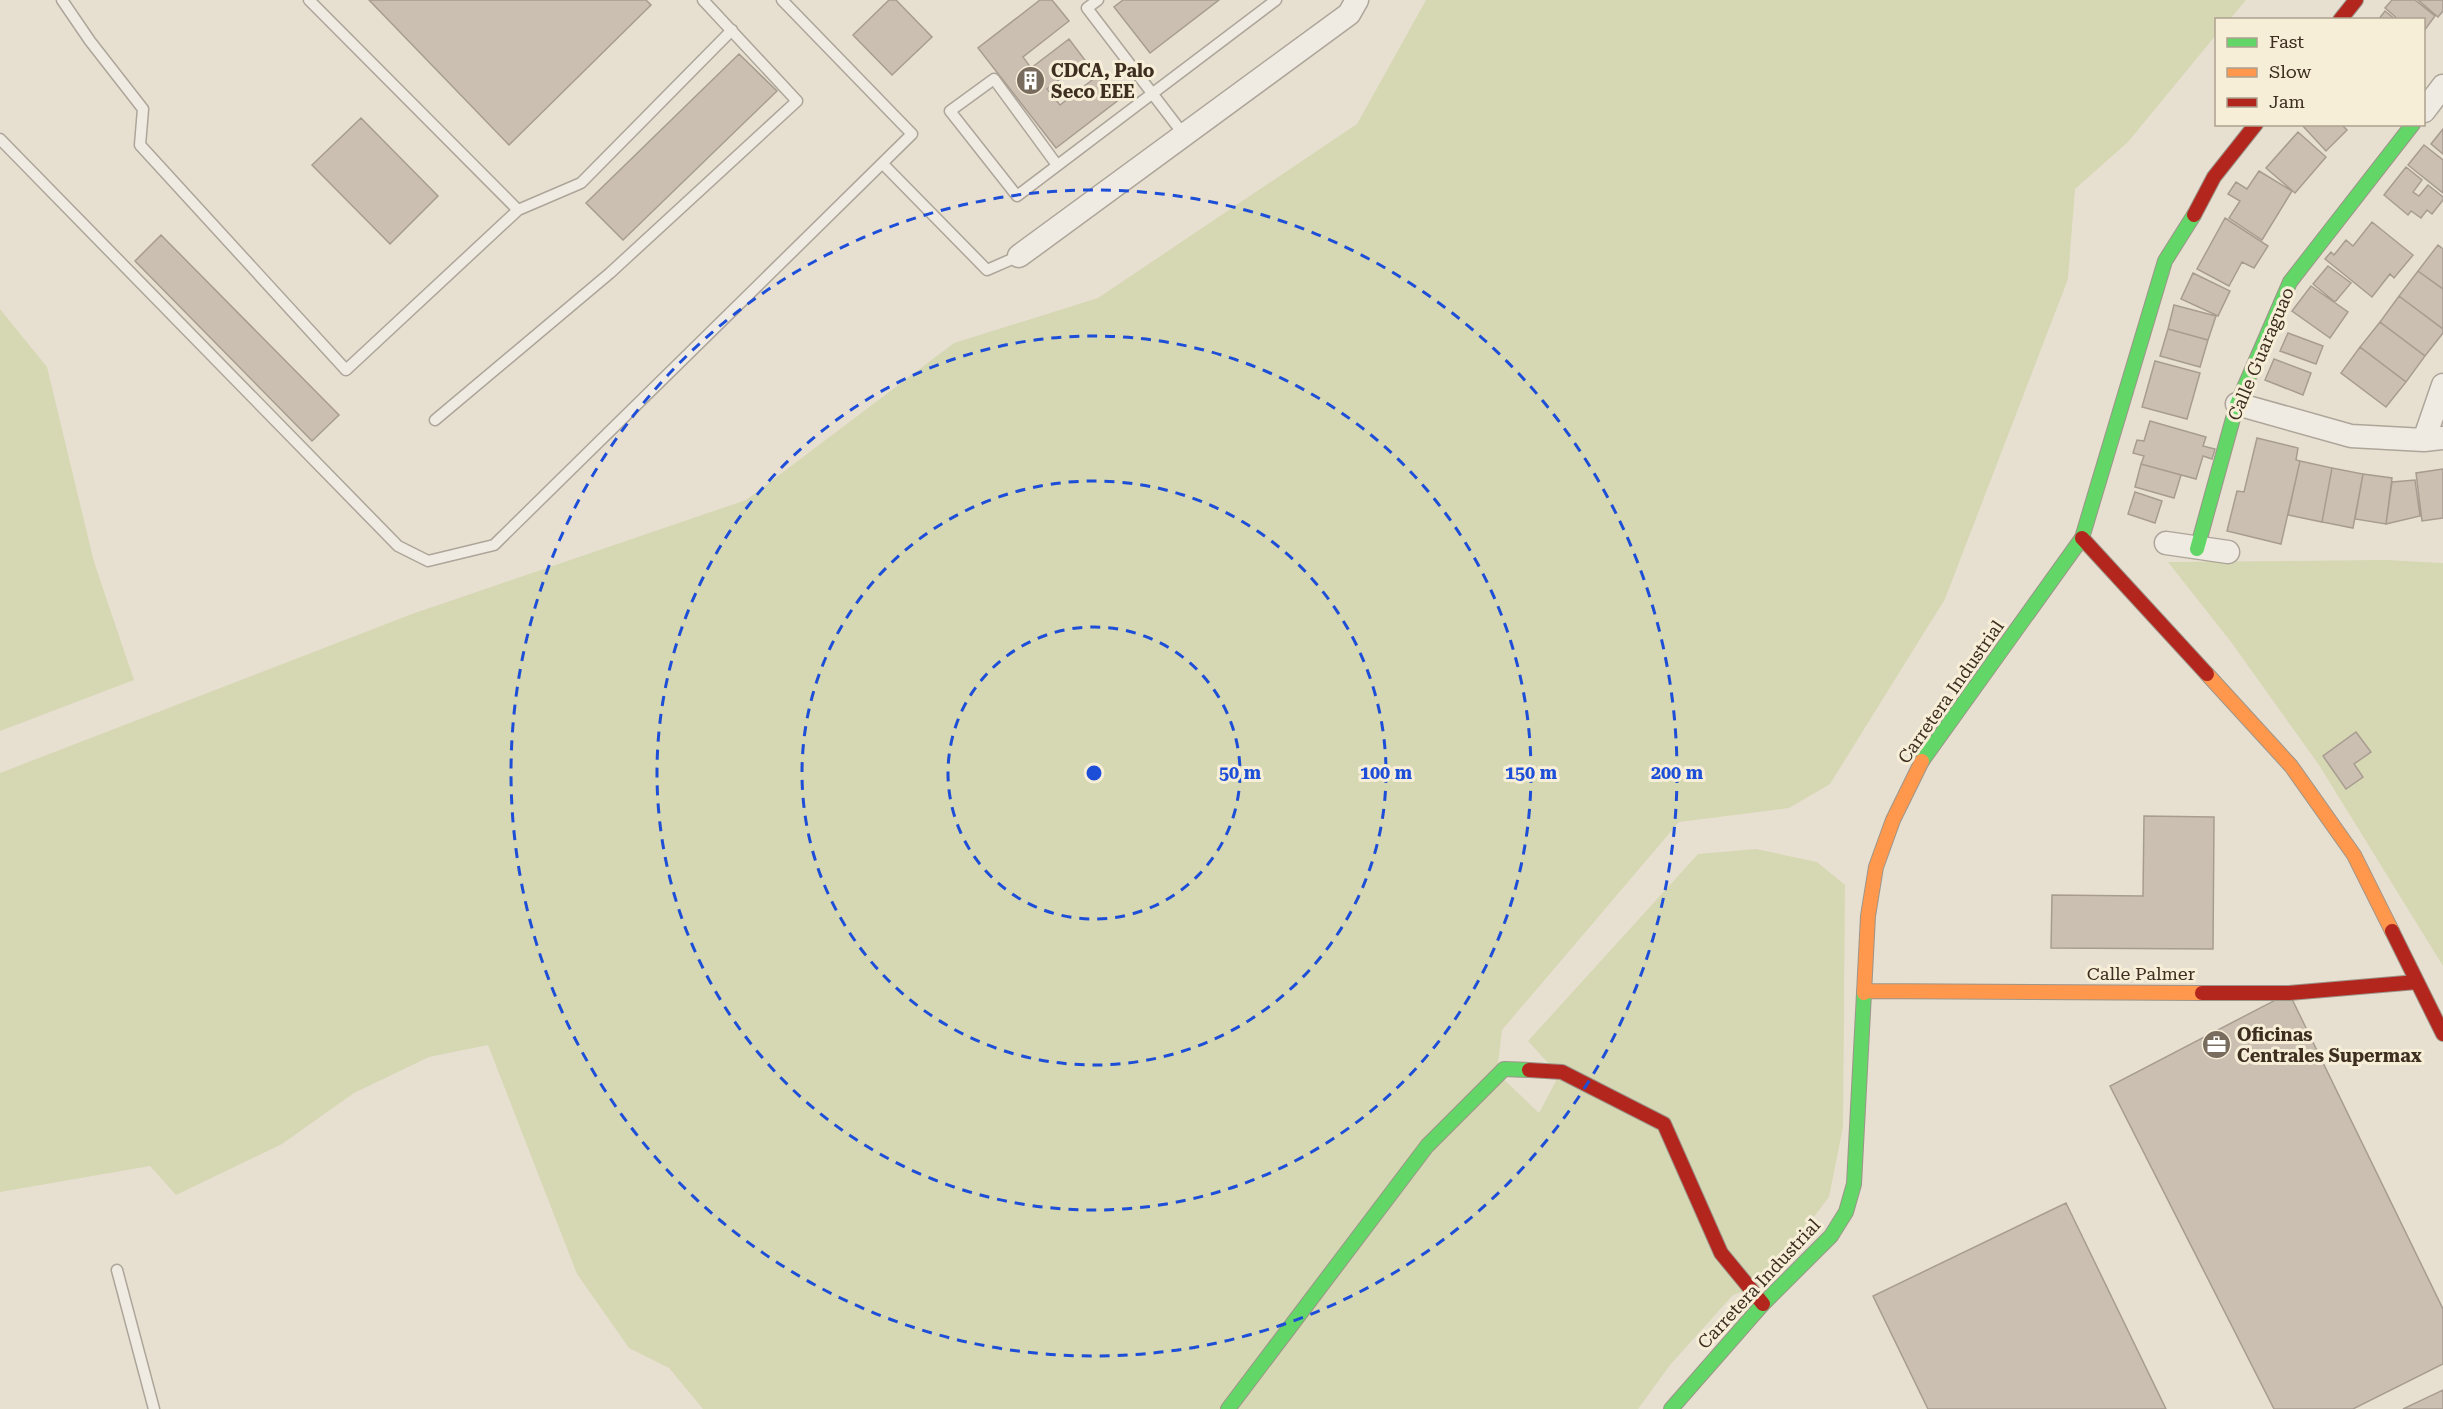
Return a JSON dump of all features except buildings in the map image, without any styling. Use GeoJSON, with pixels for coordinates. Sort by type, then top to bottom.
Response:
{"type":"FeatureCollection","features":[{"type":"Feature","properties":{"kind":"street"},"geometry":{"type":"LineString","coordinates":[[1019,256],[1349,14],[1357,0]]}},
{"type":"Feature","properties":{"kind":"street"},"geometry":{"type":"LineString","coordinates":[[2342,18],[2356,0]]}},
{"type":"Feature","properties":{"kind":"street"},"geometry":{"type":"LineString","coordinates":[[2425,110],[2443,86]]}},
{"type":"Feature","properties":{"kind":"street","name":"Carretera Industrial"},"geometry":{"type":"LineString","coordinates":[[1671,1409],[1763,1304],[1831,1236],[1846,1212],[1854,1184],[1868,916],[1876,867],[1893,820],[1917,770],[2082,538],[2164,261],[2190,222],[2214,177],[2254,126]]}},
{"type":"Feature","properties":{"kind":"street","name":"Calle Guaraguao"},"geometry":{"type":"LineString","coordinates":[[2197,549],[2237,404],[2290,282],[2411,126]]}},
{"type":"Feature","properties":{"kind":"street"},"geometry":{"type":"LineString","coordinates":[[2237,404],[2351,436],[2433,439],[2443,385]]}},
{"type":"Feature","properties":{"kind":"street"},"geometry":{"type":"LineString","coordinates":[[2082,538],[2291,766],[2354,855],[2443,1034]]}},
{"type":"Feature","properties":{"kind":"street"},"geometry":{"type":"LineString","coordinates":[[2166,543],[2228,552]]}},
{"type":"Feature","properties":{"kind":"street","name":"Calle Palmer"},"geometry":{"type":"LineString","coordinates":[[1865,991],[2289,993],[2417,982]]}},
{"type":"Feature","properties":{"kind":"street"},"geometry":{"type":"LineString","coordinates":[[1228,1409],[1427,1146],[1504,1069],[1562,1072],[1664,1124],[1721,1253],[1763,1304]]}},
{"type":"Feature","properties":{"kind":"lane"},"geometry":{"type":"LineString","coordinates":[[62,0],[90,41],[143,108],[140,146],[346,370],[518,210],[581,183],[732,30]]}},
{"type":"Feature","properties":{"kind":"lane"},"geometry":{"type":"LineString","coordinates":[[309,0],[518,210]]}},
{"type":"Feature","properties":{"kind":"lane"},"geometry":{"type":"LineString","coordinates":[[435,420],[610,273],[797,102],[703,0]]}},
{"type":"Feature","properties":{"kind":"lane"},"geometry":{"type":"LineString","coordinates":[[0,139],[398,546],[428,561],[494,545],[912,134],[782,0]]}},
{"type":"Feature","properties":{"kind":"lane"},"geometry":{"type":"LineString","coordinates":[[1098,0],[1087,8],[1184,135]]}},
{"type":"Feature","properties":{"kind":"lane"},"geometry":{"type":"LineString","coordinates":[[1058,165],[994,80],[950,111],[1017,196],[1058,165],[1151,94],[1275,0]]}},
{"type":"Feature","properties":{"kind":"lane"},"geometry":{"type":"LineString","coordinates":[[883,164],[987,270],[1019,256]]}},
{"type":"Feature","properties":{"kind":"lane"},"geometry":{"type":"LineString","coordinates":[[117,1270],[154,1409]]}},
{"type":"Feature","properties":{"kind":"green space"},"geometry":{"type":"Polygon","coordinates":[[[1426,0],[2246,0],[2231,18],[2215,18],[2215,36],[2128,142],[2075,189],[2068,279],[1945,599],[1830,784],[1789,808],[1679,822],[1502,1030],[1497,1073],[1539,1113],[1559,1075],[1528,1041],[1698,854],[1756,849],[1817,862],[1845,885],[1843,1127],[1829,1197],[1762,1285],[1733,1295],[1670,1365],[1638,1409],[703,1409],[669,1368],[629,1348],[577,1274],[488,1045],[429,1057],[354,1093],[282,1144],[176,1195],[150,1166],[0,1192],[0,773],[412,614],[746,500],[954,343],[1098,298],[1357,124],[1426,0]]]}},
{"type":"Feature","properties":{"kind":"green space"},"geometry":{"type":"Polygon","coordinates":[[[0,309],[47,367],[94,562],[134,680],[0,731],[0,309]]]}},
{"type":"Feature","properties":{"kind":"green space"},"geometry":{"type":"Polygon","coordinates":[[[2386,560],[2443,563],[2443,966],[2319,765],[2231,642],[2168,562],[2386,560]]]}},
{"type":"Feature","properties":{"kind":"traffic: fast"},"geometry":{"type":"LineString","coordinates":[[2197,549],[2237,404],[2290,282],[2411,126]]}},
{"type":"Feature","properties":{"kind":"traffic: fast"},"geometry":{"type":"LineString","coordinates":[[1922,761],[2082,538],[2165,261],[2194,215]]}},
{"type":"Feature","properties":{"kind":"traffic: fast"},"geometry":{"type":"LineString","coordinates":[[1671,1409],[1763,1304],[1831,1236],[1846,1212],[1854,1184],[1864,993]]}},
{"type":"Feature","properties":{"kind":"traffic: fast"},"geometry":{"type":"LineString","coordinates":[[1228,1409],[1427,1146],[1504,1069],[1529,1070]]}},
{"type":"Feature","properties":{"kind":"traffic: slow"},"geometry":{"type":"LineString","coordinates":[[2207,674],[2291,766],[2354,855],[2392,931]]}},
{"type":"Feature","properties":{"kind":"traffic: slow"},"geometry":{"type":"LineString","coordinates":[[1864,993],[1868,916],[1876,867],[1893,820],[1922,761]]}},
{"type":"Feature","properties":{"kind":"traffic: slow"},"geometry":{"type":"LineString","coordinates":[[1865,991],[2202,993]]}},
{"type":"Feature","properties":{"kind":"traffic: jam"},"geometry":{"type":"LineString","coordinates":[[2342,18],[2356,0]]}},
{"type":"Feature","properties":{"kind":"traffic: jam"},"geometry":{"type":"LineString","coordinates":[[2194,215],[2214,177],[2254,126]]}},
{"type":"Feature","properties":{"kind":"traffic: jam"},"geometry":{"type":"LineString","coordinates":[[2082,538],[2207,674]]}},
{"type":"Feature","properties":{"kind":"traffic: jam"},"geometry":{"type":"LineString","coordinates":[[2392,931],[2443,1034]]}},
{"type":"Feature","properties":{"kind":"traffic: jam"},"geometry":{"type":"LineString","coordinates":[[2202,993],[2289,993],[2417,982]]}},
{"type":"Feature","properties":{"kind":"traffic: jam"},"geometry":{"type":"LineString","coordinates":[[1529,1070],[1562,1072],[1664,1124],[1721,1253],[1763,1304]]}},
{"type":"Feature","properties":{"kind":"place","name":"CDCA, Palo Seco EEE"},"geometry":{"type":"Point","coordinates":[1030,81]}},
{"type":"Feature","properties":{"kind":"place","name":"Oficinas Centrales Supermax"},"geometry":{"type":"Point","coordinates":[2216,1045]}}]}
